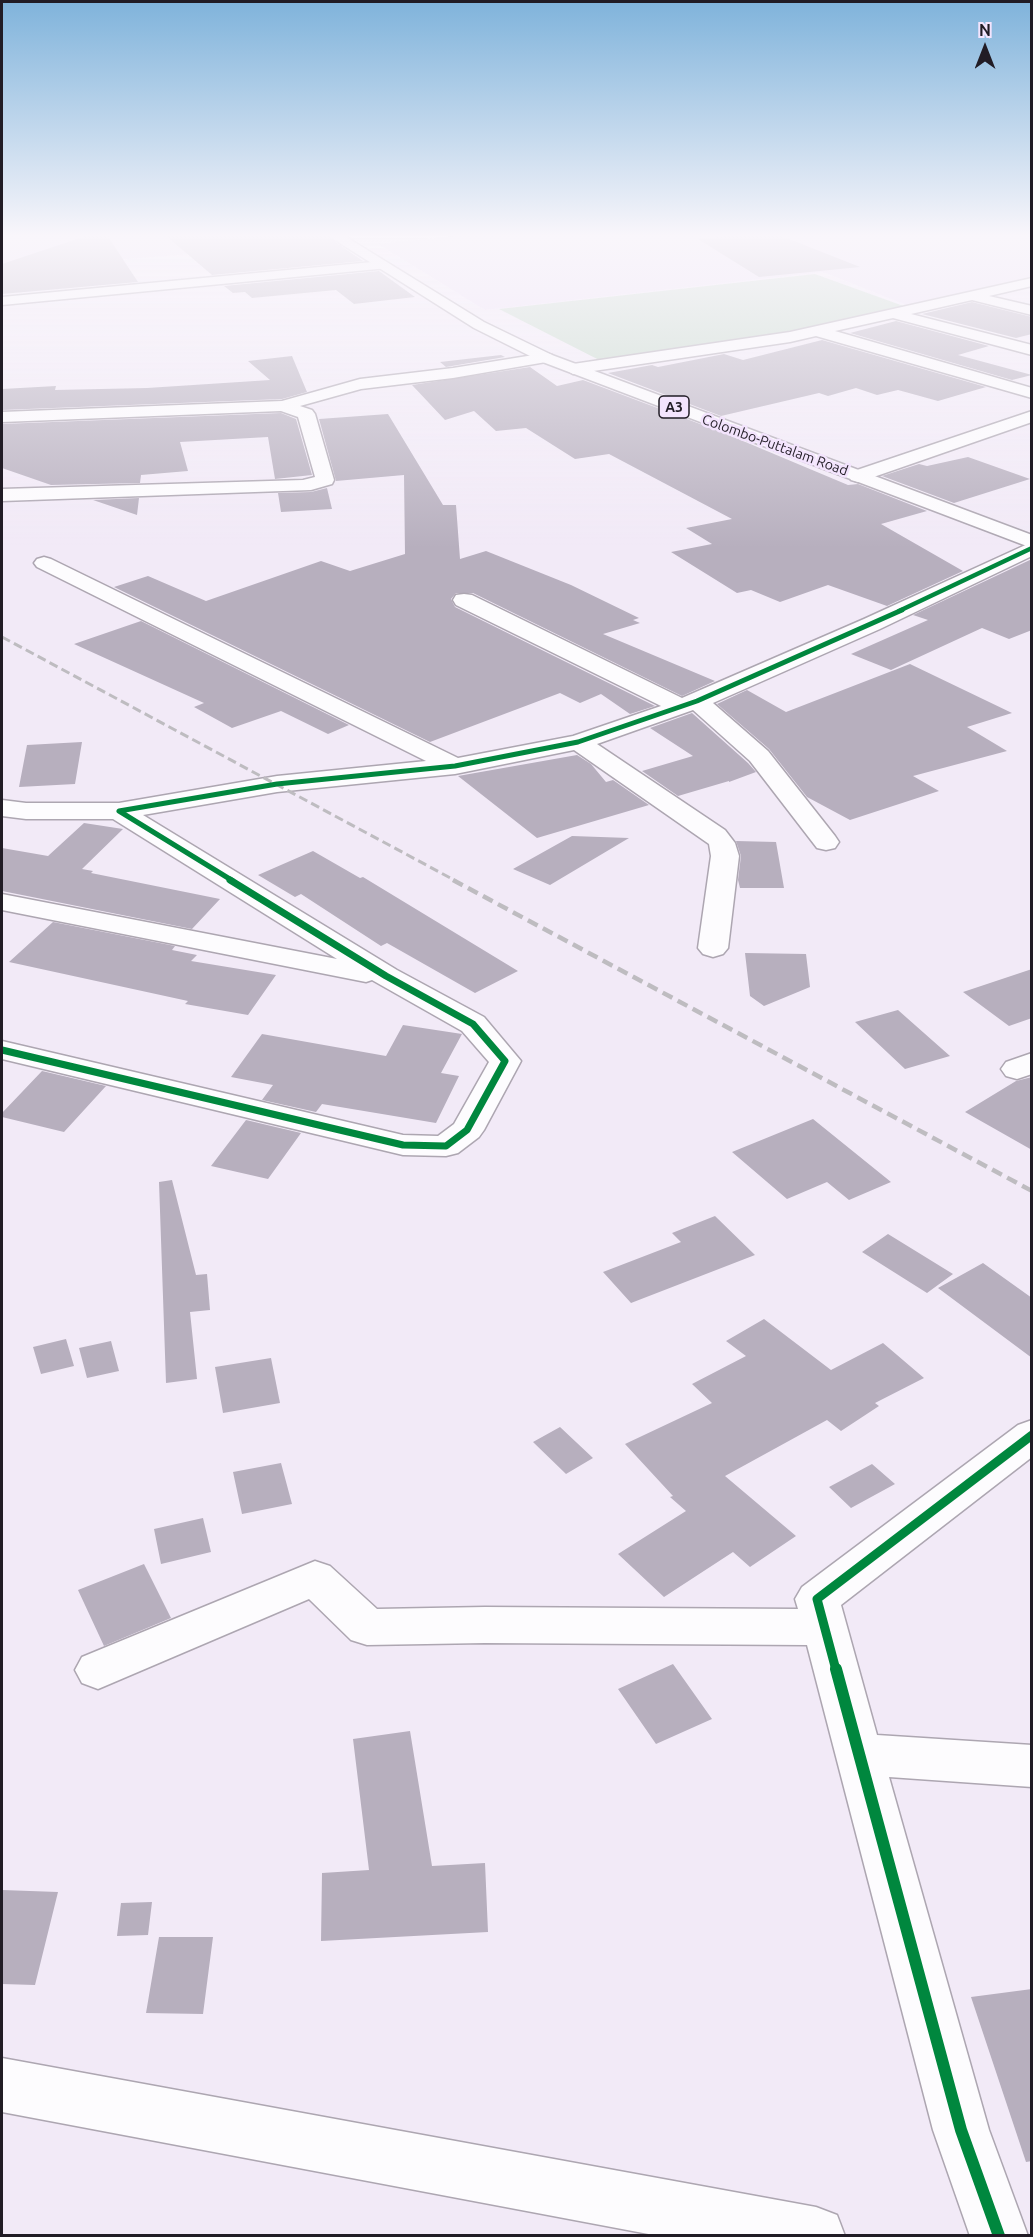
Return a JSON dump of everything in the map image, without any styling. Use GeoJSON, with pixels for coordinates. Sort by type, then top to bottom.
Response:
{"type":"FeatureCollection","features":[{"type":"Feature","properties":{"kind":"main road","name":"Colombo-Puttalam Road"},"geometry":{"type":"LineString","coordinates":[[508,339],[573,369],[1032,542]]}},
{"type":"Feature","properties":{"kind":"main road"},"geometry":{"type":"LineString","coordinates":[[573,369],[764,339]]}},
{"type":"Feature","properties":{"kind":"main road"},"geometry":{"type":"LineString","coordinates":[[847,339],[1032,393]]}},
{"type":"Feature","properties":{"kind":"main road"},"geometry":{"type":"LineString","coordinates":[[991,339],[1032,350]]}},
{"type":"Feature","properties":{"kind":"main road"},"geometry":{"type":"LineString","coordinates":[[2,417],[283,406],[360,384],[453,373],[546,358]]}},
{"type":"Feature","properties":{"kind":"main road"},"geometry":{"type":"LineString","coordinates":[[2,495],[304,486],[325,480],[306,414],[283,406]]}},
{"type":"Feature","properties":{"kind":"main road"},"geometry":{"type":"LineString","coordinates":[[858,476],[1032,416]]}},
{"type":"Feature","properties":{"kind":"main road"},"geometry":{"type":"LineString","coordinates":[[2,808],[26,811],[119,811],[277,784],[455,766],[578,742],[689,704],[872,624],[1032,548]]}},
{"type":"Feature","properties":{"kind":"main road"},"geometry":{"type":"LineString","coordinates":[[44,563],[455,766]]}},
{"type":"Feature","properties":{"kind":"main road"},"geometry":{"type":"LineString","coordinates":[[464,600],[689,704],[759,756],[826,842]]}},
{"type":"Feature","properties":{"kind":"main road"},"geometry":{"type":"LineString","coordinates":[[578,742],[716,836],[722,843],[725,856],[713,948]]}},
{"type":"Feature","properties":{"kind":"main road"},"geometry":{"type":"LineString","coordinates":[[2,1050],[403,1145],[446,1146],[467,1130],[505,1061],[473,1024],[386,976],[119,811]]}},
{"type":"Feature","properties":{"kind":"main road"},"geometry":{"type":"LineString","coordinates":[[2,902],[386,976]]}},
{"type":"Feature","properties":{"kind":"main road"},"geometry":{"type":"LineString","coordinates":[[999,2235],[961,2130],[816,1599],[1032,1435]]}},
{"type":"Feature","properties":{"kind":"main road"},"geometry":{"type":"LineString","coordinates":[[98,1670],[315,1578],[367,1627],[485,1624],[824,1627]]}},
{"type":"Feature","properties":{"kind":"main road"},"geometry":{"type":"LineString","coordinates":[[858,1754],[1032,1766]]}},
{"type":"Feature","properties":{"kind":"main road"},"geometry":{"type":"LineString","coordinates":[[2,2085],[816,2235]]}},
{"type":"Feature","properties":{"kind":"green space"},"geometry":{"type":"Polygon","coordinates":[[[559,339],[754,339],[605,363],[559,339]]]}},
{"type":"Feature","properties":{"kind":"building"},"geometry":{"type":"Polygon","coordinates":[[[872,339],[964,339],[989,346],[958,355],[1032,375],[1012,380],[872,339]]]}},
{"type":"Feature","properties":{"kind":"building"},"geometry":{"type":"Polygon","coordinates":[[[822,340],[986,387],[938,401],[898,390],[877,395],[856,388],[828,396],[819,393],[721,416],[608,373],[652,365],[658,367],[724,354],[743,360],[822,340]]]}},
{"type":"Feature","properties":{"kind":"building"},"geometry":{"type":"Polygon","coordinates":[[[501,355],[505,357],[446,367],[440,362],[501,355]]]}},
{"type":"Feature","properties":{"kind":"building"},"geometry":{"type":"Polygon","coordinates":[[[292,356],[307,392],[282,399],[2,410],[2,389],[56,386],[55,390],[147,388],[270,380],[248,361],[292,356]]]}},
{"type":"Feature","properties":{"kind":"building"},"geometry":{"type":"Polygon","coordinates":[[[530,367],[557,386],[583,380],[724,433],[848,485],[858,484],[927,511],[881,524],[963,571],[887,606],[828,585],[780,602],[751,590],[737,593],[671,552],[712,544],[686,528],[732,519],[609,454],[575,459],[526,428],[496,431],[474,411],[445,420],[412,385],[530,367]]]}},
{"type":"Feature","properties":{"kind":"building"},"geometry":{"type":"Polygon","coordinates":[[[281,413],[296,419],[312,475],[275,479],[268,437],[180,442],[188,471],[141,475],[140,483],[51,485],[2,468],[2,424],[281,413]]]}},
{"type":"Feature","properties":{"kind":"building"},"geometry":{"type":"Polygon","coordinates":[[[388,414],[443,505],[456,505],[460,559],[486,551],[571,585],[639,618],[633,620],[640,623],[603,634],[715,681],[682,696],[473,593],[456,593],[451,599],[455,607],[655,706],[630,714],[601,694],[580,703],[560,693],[430,742],[114,587],[148,576],[206,601],[321,561],[350,571],[405,554],[404,475],[336,481],[319,419],[388,414]]]}},
{"type":"Feature","properties":{"kind":"building"},"geometry":{"type":"Polygon","coordinates":[[[968,457],[1030,479],[954,503],[882,476],[919,464],[927,466],[968,457]]]}},
{"type":"Feature","properties":{"kind":"building"},"geometry":{"type":"Polygon","coordinates":[[[327,488],[332,509],[281,512],[278,493],[311,492],[327,488]]]}},
{"type":"Feature","properties":{"kind":"building"},"geometry":{"type":"Polygon","coordinates":[[[139,498],[137,515],[93,500],[139,498]]]}},
{"type":"Feature","properties":{"kind":"building"},"geometry":{"type":"Polygon","coordinates":[[[1032,559],[1032,630],[1009,639],[982,628],[891,670],[851,654],[928,620],[913,615],[1032,559]]]}},
{"type":"Feature","properties":{"kind":"building"},"geometry":{"type":"Polygon","coordinates":[[[141,621],[349,725],[328,734],[281,711],[232,728],[194,707],[204,703],[74,644],[141,621]]]}},
{"type":"Feature","properties":{"kind":"building"},"geometry":{"type":"Polygon","coordinates":[[[910,664],[1012,713],[967,727],[1007,751],[913,776],[939,791],[850,820],[807,797],[769,749],[717,704],[747,690],[786,712],[910,664]]]}},
{"type":"Feature","properties":{"kind":"building"},"geometry":{"type":"Polygon","coordinates":[[[692,713],[756,772],[678,796],[642,771],[693,756],[650,728],[692,713]]]}},
{"type":"Feature","properties":{"kind":"building"},"geometry":{"type":"Polygon","coordinates":[[[82,742],[75,784],[19,787],[27,745],[82,742]]]}},
{"type":"Feature","properties":{"kind":"building"},"geometry":{"type":"Polygon","coordinates":[[[577,755],[591,764],[606,782],[613,780],[649,805],[537,838],[458,776],[577,755]]]}},
{"type":"Feature","properties":{"kind":"building"},"geometry":{"type":"Polygon","coordinates":[[[84,823],[123,829],[82,869],[93,871],[91,873],[220,899],[192,929],[2,891],[2,848],[48,856],[84,823]]]}},
{"type":"Feature","properties":{"kind":"building"},"geometry":{"type":"Polygon","coordinates":[[[572,836],[629,838],[550,885],[513,869],[572,836]]]}},
{"type":"Feature","properties":{"kind":"building"},"geometry":{"type":"Polygon","coordinates":[[[736,841],[776,842],[784,888],[740,888],[738,880],[741,856],[736,841]]]}},
{"type":"Feature","properties":{"kind":"building"},"geometry":{"type":"Polygon","coordinates":[[[313,851],[360,878],[363,877],[518,971],[475,993],[387,943],[381,946],[301,894],[295,897],[258,875],[313,851]]]}},
{"type":"Feature","properties":{"kind":"building"},"geometry":{"type":"Polygon","coordinates":[[[53,922],[175,946],[172,950],[197,955],[191,961],[276,975],[248,1015],[185,1004],[188,1001],[9,962],[53,922]]]}},
{"type":"Feature","properties":{"kind":"building"},"geometry":{"type":"Polygon","coordinates":[[[745,953],[806,954],[810,987],[764,1006],[750,996],[745,953]]]}},
{"type":"Feature","properties":{"kind":"building"},"geometry":{"type":"Polygon","coordinates":[[[1032,969],[1032,1018],[1009,1026],[963,992],[1032,969]]]}},
{"type":"Feature","properties":{"kind":"building"},"geometry":{"type":"Polygon","coordinates":[[[898,1010],[950,1056],[905,1069],[855,1022],[898,1010]]]}},
{"type":"Feature","properties":{"kind":"building"},"geometry":{"type":"Polygon","coordinates":[[[403,1025],[462,1034],[441,1073],[459,1076],[436,1123],[322,1104],[316,1112],[262,1100],[273,1085],[231,1077],[262,1034],[386,1056],[403,1025]]]}},
{"type":"Feature","properties":{"kind":"building"},"geometry":{"type":"Polygon","coordinates":[[[42,1071],[106,1086],[64,1132],[2,1117],[2,1113],[42,1071]]]}},
{"type":"Feature","properties":{"kind":"building"},"geometry":{"type":"Polygon","coordinates":[[[1032,1077],[1032,1150],[965,1112],[1016,1081],[1032,1077]]]}},
{"type":"Feature","properties":{"kind":"building"},"geometry":{"type":"Polygon","coordinates":[[[813,1119],[891,1182],[849,1200],[827,1182],[787,1199],[732,1152],[813,1119]]]}},
{"type":"Feature","properties":{"kind":"building"},"geometry":{"type":"Polygon","coordinates":[[[246,1120],[301,1133],[268,1179],[211,1166],[246,1120]]]}},
{"type":"Feature","properties":{"kind":"building"},"geometry":{"type":"Polygon","coordinates":[[[172,1180],[196,1275],[207,1274],[210,1310],[190,1312],[197,1379],[166,1383],[159,1182],[172,1180]]]}},
{"type":"Feature","properties":{"kind":"building"},"geometry":{"type":"Polygon","coordinates":[[[715,1216],[755,1255],[631,1303],[603,1272],[681,1242],[672,1233],[715,1216]]]}},
{"type":"Feature","properties":{"kind":"building"},"geometry":{"type":"Polygon","coordinates":[[[888,1234],[953,1274],[927,1293],[862,1252],[888,1234]]]}},
{"type":"Feature","properties":{"kind":"building"},"geometry":{"type":"Polygon","coordinates":[[[983,1263],[1032,1298],[1032,1358],[938,1288],[983,1263]]]}},
{"type":"Feature","properties":{"kind":"building"},"geometry":{"type":"Polygon","coordinates":[[[764,1319],[831,1370],[883,1343],[924,1378],[875,1403],[879,1406],[841,1431],[827,1420],[725,1476],[796,1536],[750,1567],[733,1552],[664,1597],[618,1554],[686,1511],[670,1497],[673,1496],[625,1444],[712,1403],[692,1384],[746,1356],[726,1341],[764,1319]]]}},
{"type":"Feature","properties":{"kind":"building"},"geometry":{"type":"Polygon","coordinates":[[[66,1339],[74,1366],[41,1374],[33,1347],[66,1339]]]}},
{"type":"Feature","properties":{"kind":"building"},"geometry":{"type":"Polygon","coordinates":[[[111,1341],[119,1371],[87,1378],[79,1348],[111,1341]]]}},
{"type":"Feature","properties":{"kind":"building"},"geometry":{"type":"Polygon","coordinates":[[[271,1358],[280,1403],[223,1413],[215,1367],[271,1358]]]}},
{"type":"Feature","properties":{"kind":"building"},"geometry":{"type":"Polygon","coordinates":[[[560,1427],[593,1458],[566,1474],[533,1442],[560,1427]]]}},
{"type":"Feature","properties":{"kind":"building"},"geometry":{"type":"Polygon","coordinates":[[[281,1463],[292,1504],[242,1514],[233,1472],[281,1463]]]}},
{"type":"Feature","properties":{"kind":"building"},"geometry":{"type":"Polygon","coordinates":[[[872,1464],[895,1484],[851,1508],[829,1487],[872,1464]]]}},
{"type":"Feature","properties":{"kind":"building"},"geometry":{"type":"Polygon","coordinates":[[[203,1518],[211,1552],[161,1564],[154,1529],[203,1518]]]}},
{"type":"Feature","properties":{"kind":"building"},"geometry":{"type":"Polygon","coordinates":[[[144,1564],[171,1618],[104,1646],[78,1590],[144,1564]]]}},
{"type":"Feature","properties":{"kind":"building"},"geometry":{"type":"Polygon","coordinates":[[[673,1664],[712,1719],[656,1744],[618,1689],[673,1664]]]}},
{"type":"Feature","properties":{"kind":"building"},"geometry":{"type":"Polygon","coordinates":[[[410,1731],[432,1866],[485,1863],[488,1932],[321,1941],[322,1873],[369,1870],[353,1739],[410,1731]]]}},
{"type":"Feature","properties":{"kind":"building"},"geometry":{"type":"Polygon","coordinates":[[[2,1890],[58,1892],[35,1985],[2,1984],[2,1890]]]}},
{"type":"Feature","properties":{"kind":"building"},"geometry":{"type":"Polygon","coordinates":[[[152,1902],[148,1935],[117,1936],[121,1903],[152,1902]]]}},
{"type":"Feature","properties":{"kind":"building"},"geometry":{"type":"Polygon","coordinates":[[[159,1937],[213,1937],[203,2014],[146,2013],[159,1937]]]}},
{"type":"Feature","properties":{"kind":"building"},"geometry":{"type":"Polygon","coordinates":[[[1032,1989],[1032,2161],[1026,2162],[971,1997],[1032,1989]]]}},
{"type":"Feature","properties":{"kind":"railway"},"geometry":{"type":"LineString","coordinates":[[2,637],[456,881]]}},
{"type":"Feature","properties":{"kind":"railway"},"geometry":{"type":"LineString","coordinates":[[453,880],[1032,1191]]}},
{"type":"Feature","properties":{"kind":"cycle path"},"geometry":{"type":"LineString","coordinates":[[2,1050],[403,1145],[446,1146],[467,1130],[505,1061],[473,1024],[386,976],[119,811],[277,784],[455,766],[578,742],[697,701],[872,624],[1032,548]]}},
{"type":"Feature","properties":{"kind":"cycle path"},"geometry":{"type":"LineString","coordinates":[[999,2236],[961,2130],[817,1599],[1032,1435]]}}]}
